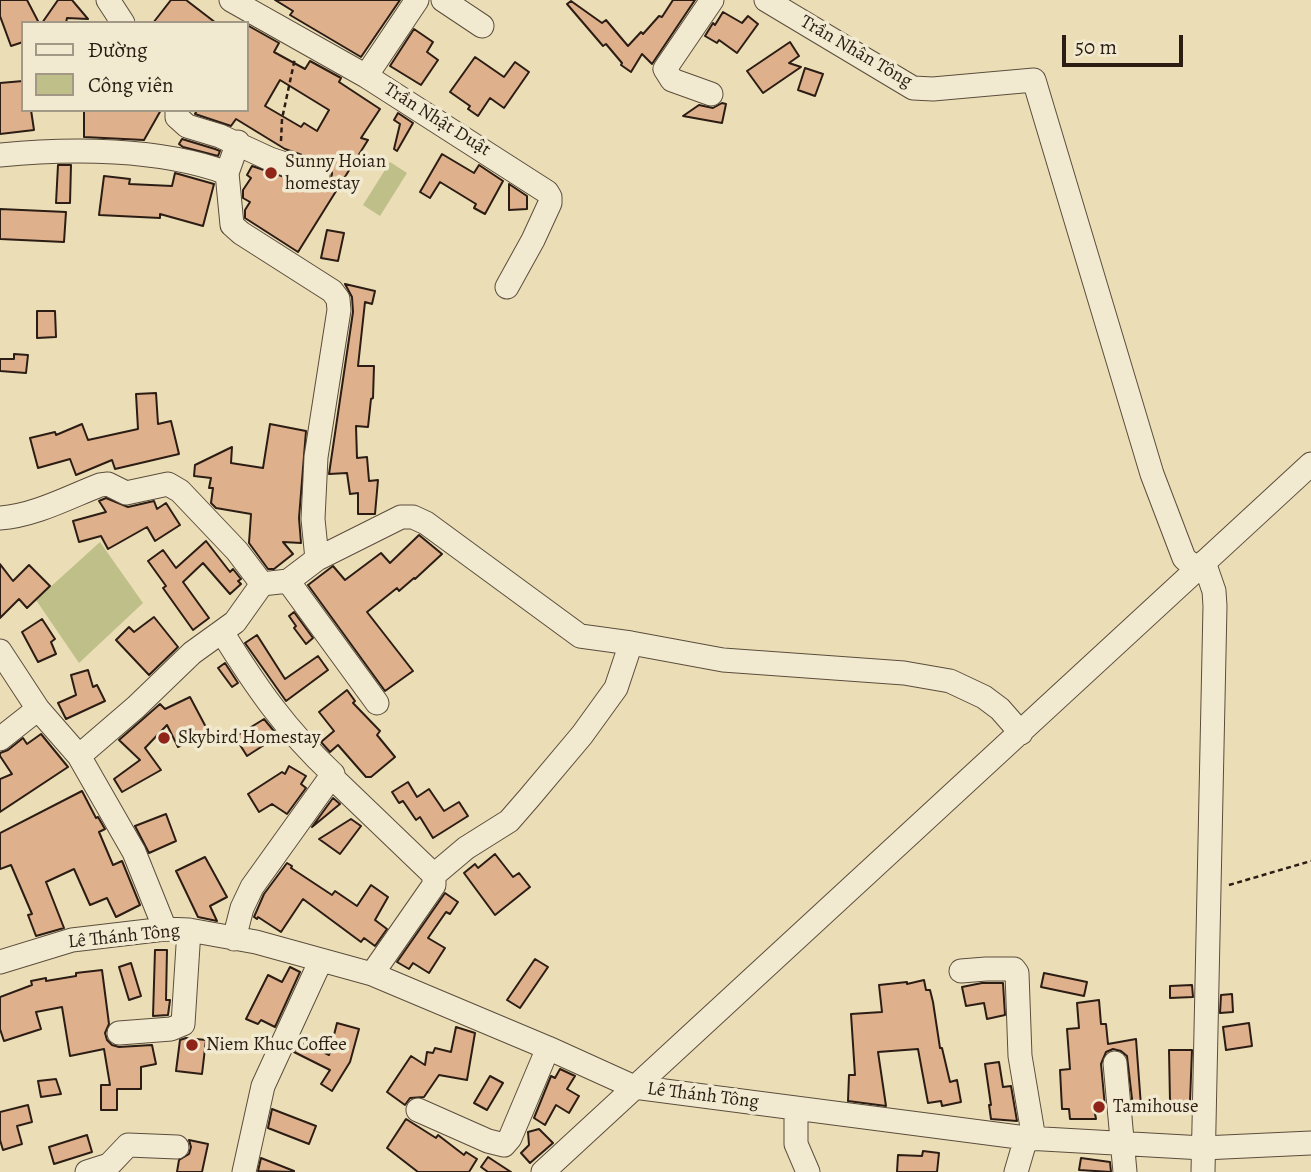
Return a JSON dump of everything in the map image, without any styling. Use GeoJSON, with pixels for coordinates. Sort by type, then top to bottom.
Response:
{"type":"FeatureCollection","features":[{"type":"Feature","properties":{"kind":"street"},"geometry":{"type":"LineString","coordinates":[[107,0],[122,21]]}},
{"type":"Feature","properties":{"kind":"street"},"geometry":{"type":"LineString","coordinates":[[366,76],[418,0]]}},
{"type":"Feature","properties":{"kind":"street"},"geometry":{"type":"LineString","coordinates":[[443,0],[482,26]]}},
{"type":"Feature","properties":{"kind":"street"},"geometry":{"type":"LineString","coordinates":[[711,94],[672,80],[665,69],[712,0]]}},
{"type":"Feature","properties":{"kind":"street","name":"Trần Nhân Tông"},"geometry":{"type":"LineString","coordinates":[[766,0],[913,88],[933,89],[1034,80],[1152,474],[1195,563]]}},
{"type":"Feature","properties":{"kind":"street","name":"Trần Nhật Duật"},"geometry":{"type":"LineString","coordinates":[[235,7],[302,39],[366,76],[547,192],[550,203],[507,287]]}},
{"type":"Feature","properties":{"kind":"street"},"geometry":{"type":"LineString","coordinates":[[177,112],[177,117],[187,126],[237,142],[270,159],[318,176]]}},
{"type":"Feature","properties":{"kind":"street"},"geometry":{"type":"LineString","coordinates":[[237,142],[227,173],[232,225],[332,291],[338,299],[339,310],[316,457],[313,519],[317,559]]}},
{"type":"Feature","properties":{"kind":"street"},"geometry":{"type":"LineString","coordinates":[[0,155],[51,150],[101,152],[162,158],[208,166],[227,173]]}},
{"type":"Feature","properties":{"kind":"street"},"geometry":{"type":"LineString","coordinates":[[543,1172],[1015,726],[1195,563],[1311,464]]}},
{"type":"Feature","properties":{"kind":"street"},"geometry":{"type":"LineString","coordinates":[[0,518],[53,504],[100,485],[108,484],[126,493],[170,484],[180,491],[237,551],[261,584]]}},
{"type":"Feature","properties":{"kind":"street"},"geometry":{"type":"LineString","coordinates":[[79,756],[136,707],[192,653],[235,622],[261,584],[288,581],[317,559],[401,517],[413,517],[426,523],[580,636],[723,660],[904,673],[950,681],[984,697],[1000,709],[1015,726]]}},
{"type":"Feature","properties":{"kind":"street"},"geometry":{"type":"LineString","coordinates":[[1195,563],[1214,591],[1215,606],[1203,1172]]}},
{"type":"Feature","properties":{"kind":"street"},"geometry":{"type":"LineString","coordinates":[[288,581],[377,703]]}},
{"type":"Feature","properties":{"kind":"street"},"geometry":{"type":"LineString","coordinates":[[222,632],[276,714],[303,746],[434,875],[435,885],[372,974]]}},
{"type":"Feature","properties":{"kind":"street"},"geometry":{"type":"LineString","coordinates":[[434,875],[466,848],[509,821],[529,798],[582,735],[616,688],[631,643]]}},
{"type":"Feature","properties":{"kind":"street"},"geometry":{"type":"LineString","coordinates":[[0,651],[38,709],[79,756],[134,852],[166,929]]}},
{"type":"Feature","properties":{"kind":"street"},"geometry":{"type":"LineString","coordinates":[[0,739],[38,709]]}},
{"type":"Feature","properties":{"kind":"street"},"geometry":{"type":"LineString","coordinates":[[234,939],[242,908],[252,887],[332,774]]}},
{"type":"Feature","properties":{"kind":"street","name":"Lê Thánh Tông"},"geometry":{"type":"LineString","coordinates":[[0,962],[72,940],[166,929],[189,930],[372,974],[634,1087],[1030,1138],[1203,1148],[1311,1143]]}},
{"type":"Feature","properties":{"kind":"street"},"geometry":{"type":"LineString","coordinates":[[119,1033],[171,1029],[183,1024],[189,930]]}},
{"type":"Feature","properties":{"kind":"street"},"geometry":{"type":"LineString","coordinates":[[244,1172],[263,1086],[321,960]]}},
{"type":"Feature","properties":{"kind":"street"},"geometry":{"type":"LineString","coordinates":[[961,971],[1014,969],[1017,973],[1020,1056],[1030,1138],[1016,1172]]}},
{"type":"Feature","properties":{"kind":"street"},"geometry":{"type":"LineString","coordinates":[[418,1110],[503,1145],[510,1139],[548,1048]]}},
{"type":"Feature","properties":{"kind":"street"},"geometry":{"type":"LineString","coordinates":[[1115,1063],[1125,1172]]}},
{"type":"Feature","properties":{"kind":"street"},"geometry":{"type":"LineString","coordinates":[[796,1108],[796,1144],[808,1172]]}},
{"type":"Feature","properties":{"kind":"street"},"geometry":{"type":"LineString","coordinates":[[87,1172],[109,1166],[128,1145],[177,1147]]}},
{"type":"Feature","properties":{"kind":"path"},"geometry":{"type":"LineString","coordinates":[[283,162],[282,118],[302,39]]}},
{"type":"Feature","properties":{"kind":"path"},"geometry":{"type":"LineString","coordinates":[[1209,890],[1311,861]]}},
{"type":"Feature","properties":{"kind":"green space"},"geometry":{"type":"Polygon","coordinates":[[[390,162],[407,173],[380,216],[363,205],[390,162]]]}},
{"type":"Feature","properties":{"kind":"green space"},"geometry":{"type":"Polygon","coordinates":[[[100,542],[143,603],[79,663],[36,600],[100,542]]]}},
{"type":"Feature","properties":{"kind":"building"},"geometry":{"type":"Polygon","coordinates":[[[0,0],[27,0],[38,21],[21,21],[21,43],[11,46],[0,16],[0,0]]]}},
{"type":"Feature","properties":{"kind":"building"},"geometry":{"type":"Polygon","coordinates":[[[58,0],[72,0],[88,19],[67,18],[66,21],[43,21],[58,0]]]}},
{"type":"Feature","properties":{"kind":"building"},"geometry":{"type":"Polygon","coordinates":[[[171,0],[186,0],[213,21],[155,21],[171,0]]]}},
{"type":"Feature","properties":{"kind":"building"},"geometry":{"type":"Polygon","coordinates":[[[275,0],[400,0],[361,57],[290,15],[293,11],[275,0]]]}},
{"type":"Feature","properties":{"kind":"building"},"geometry":{"type":"Polygon","coordinates":[[[673,0],[695,0],[652,64],[642,54],[631,72],[621,65],[606,44],[603,46],[567,4],[571,1],[602,23],[606,20],[628,46],[659,16],[662,17],[673,0]]]}},
{"type":"Feature","properties":{"kind":"building"},"geometry":{"type":"Polygon","coordinates":[[[723,12],[742,23],[748,16],[758,24],[737,53],[719,40],[717,43],[705,36],[723,12]]]}},
{"type":"Feature","properties":{"kind":"building"},"geometry":{"type":"Polygon","coordinates":[[[248,26],[279,43],[274,52],[305,69],[310,61],[341,78],[339,82],[380,109],[361,138],[368,140],[298,252],[245,218],[245,210],[250,202],[243,198],[243,190],[251,178],[247,175],[252,166],[320,189],[327,186],[331,180],[329,166],[285,149],[236,119],[231,126],[195,114],[248,112],[248,26]],[[280,80],[265,106],[301,127],[304,123],[317,131],[329,110],[280,80]]]}},
{"type":"Feature","properties":{"kind":"building"},"geometry":{"type":"Polygon","coordinates":[[[414,29],[433,42],[427,52],[438,60],[421,85],[390,66],[414,29]]]}},
{"type":"Feature","properties":{"kind":"building"},"geometry":{"type":"Polygon","coordinates":[[[790,42],[799,56],[789,63],[801,67],[763,93],[747,71],[790,42]]]}},
{"type":"Feature","properties":{"kind":"building"},"geometry":{"type":"Polygon","coordinates":[[[475,57],[504,77],[515,62],[529,72],[504,108],[490,98],[478,116],[468,109],[470,106],[450,92],[475,57]]]}},
{"type":"Feature","properties":{"kind":"building"},"geometry":{"type":"Polygon","coordinates":[[[805,68],[823,74],[815,96],[798,90],[805,68]]]}},
{"type":"Feature","properties":{"kind":"building"},"geometry":{"type":"Polygon","coordinates":[[[21,81],[21,112],[31,112],[34,130],[0,134],[0,83],[21,81]]]}},
{"type":"Feature","properties":{"kind":"building"},"geometry":{"type":"Polygon","coordinates":[[[722,103],[726,104],[722,123],[683,116],[699,105],[713,108],[722,103]]]}},
{"type":"Feature","properties":{"kind":"building"},"geometry":{"type":"Polygon","coordinates":[[[84,112],[160,112],[144,140],[84,137],[84,112]]]}},
{"type":"Feature","properties":{"kind":"building"},"geometry":{"type":"Polygon","coordinates":[[[398,113],[413,123],[397,151],[394,149],[400,124],[394,120],[398,113]]]}},
{"type":"Feature","properties":{"kind":"building"},"geometry":{"type":"Polygon","coordinates":[[[182,139],[220,151],[218,156],[183,147],[179,144],[182,139]]]}},
{"type":"Feature","properties":{"kind":"building"},"geometry":{"type":"Polygon","coordinates":[[[442,154],[474,173],[479,165],[503,181],[485,214],[474,208],[476,204],[440,182],[430,198],[420,192],[442,154]]]}},
{"type":"Feature","properties":{"kind":"building"},"geometry":{"type":"Polygon","coordinates":[[[58,165],[71,165],[70,203],[56,203],[58,165]]]}},
{"type":"Feature","properties":{"kind":"building"},"geometry":{"type":"Polygon","coordinates":[[[175,173],[214,184],[203,226],[160,214],[160,218],[99,215],[104,176],[130,179],[129,184],[172,186],[175,173]]]}},
{"type":"Feature","properties":{"kind":"building"},"geometry":{"type":"Polygon","coordinates":[[[509,184],[527,196],[527,209],[509,210],[509,184]]]}},
{"type":"Feature","properties":{"kind":"building"},"geometry":{"type":"Polygon","coordinates":[[[0,209],[66,212],[64,242],[0,239],[0,209]]]}},
{"type":"Feature","properties":{"kind":"building"},"geometry":{"type":"Polygon","coordinates":[[[327,230],[344,233],[338,261],[321,258],[327,230]]]}},
{"type":"Feature","properties":{"kind":"building"},"geometry":{"type":"Polygon","coordinates":[[[345,284],[375,291],[372,304],[365,302],[358,366],[374,366],[373,398],[368,427],[356,426],[357,458],[367,457],[369,481],[378,480],[375,514],[358,514],[358,493],[350,494],[347,473],[329,474],[353,312],[352,297],[345,284]]]}},
{"type":"Feature","properties":{"kind":"building"},"geometry":{"type":"Polygon","coordinates":[[[37,311],[55,311],[56,337],[37,338],[37,311]]]}},
{"type":"Feature","properties":{"kind":"building"},"geometry":{"type":"Polygon","coordinates":[[[14,354],[28,355],[26,373],[0,371],[0,359],[14,359],[14,354]]]}},
{"type":"Feature","properties":{"kind":"building"},"geometry":{"type":"Polygon","coordinates":[[[156,393],[158,424],[171,421],[179,454],[115,469],[112,460],[76,475],[70,459],[38,468],[30,438],[55,432],[56,435],[82,424],[88,440],[138,429],[136,394],[156,393]]]}},
{"type":"Feature","properties":{"kind":"building"},"geometry":{"type":"Polygon","coordinates":[[[270,424],[306,431],[299,518],[301,543],[283,542],[293,554],[274,569],[268,569],[249,543],[251,514],[216,508],[211,503],[211,478],[194,476],[195,465],[232,447],[231,463],[263,468],[270,424]]]}},
{"type":"Feature","properties":{"kind":"building"},"geometry":{"type":"Polygon","coordinates":[[[106,498],[128,507],[154,501],[157,509],[166,503],[180,525],[155,541],[147,527],[108,549],[101,536],[79,542],[73,521],[106,512],[99,501],[106,498]]]}},
{"type":"Feature","properties":{"kind":"building"},"geometry":{"type":"Polygon","coordinates":[[[419,535],[442,554],[415,579],[399,591],[397,588],[367,612],[413,671],[385,691],[308,585],[333,566],[345,580],[381,553],[390,563],[419,535]]]}},
{"type":"Feature","properties":{"kind":"building"},"geometry":{"type":"Polygon","coordinates":[[[206,541],[230,572],[233,569],[241,579],[238,581],[241,584],[230,594],[203,563],[183,582],[209,618],[193,630],[163,588],[166,586],[148,561],[163,550],[176,568],[206,541]]]}},
{"type":"Feature","properties":{"kind":"building"},"geometry":{"type":"Polygon","coordinates":[[[0,564],[13,581],[29,565],[50,586],[27,608],[19,599],[0,618],[0,564]]]}},
{"type":"Feature","properties":{"kind":"building"},"geometry":{"type":"Polygon","coordinates":[[[294,612],[313,638],[306,644],[289,616],[294,612]]]}},
{"type":"Feature","properties":{"kind":"building"},"geometry":{"type":"Polygon","coordinates":[[[154,617],[178,647],[149,675],[116,640],[129,627],[134,632],[154,617]]]}},
{"type":"Feature","properties":{"kind":"building"},"geometry":{"type":"Polygon","coordinates":[[[42,619],[55,639],[51,642],[56,654],[38,662],[22,632],[42,619]]]}},
{"type":"Feature","properties":{"kind":"building"},"geometry":{"type":"Polygon","coordinates":[[[257,635],[285,679],[318,656],[328,670],[286,701],[245,643],[257,635]]]}},
{"type":"Feature","properties":{"kind":"building"},"geometry":{"type":"Polygon","coordinates":[[[225,663],[238,683],[232,687],[218,668],[225,663]]]}},
{"type":"Feature","properties":{"kind":"building"},"geometry":{"type":"Polygon","coordinates":[[[88,670],[93,687],[97,685],[105,701],[66,719],[58,703],[76,695],[71,675],[88,670]]]}},
{"type":"Feature","properties":{"kind":"building"},"geometry":{"type":"Polygon","coordinates":[[[347,690],[355,701],[353,703],[380,731],[377,735],[395,757],[371,777],[366,777],[338,745],[330,752],[321,742],[334,731],[319,712],[347,690]]]}},
{"type":"Feature","properties":{"kind":"building"},"geometry":{"type":"Polygon","coordinates":[[[190,697],[208,731],[178,747],[167,725],[145,748],[161,770],[122,792],[114,779],[140,760],[119,740],[160,704],[165,709],[190,697]]]}},
{"type":"Feature","properties":{"kind":"building"},"geometry":{"type":"Polygon","coordinates":[[[264,719],[278,736],[247,756],[235,737],[264,719]]]}},
{"type":"Feature","properties":{"kind":"building"},"geometry":{"type":"Polygon","coordinates":[[[41,734],[68,767],[0,812],[0,779],[12,774],[0,753],[23,738],[27,744],[41,734]]]}},
{"type":"Feature","properties":{"kind":"building"},"geometry":{"type":"Polygon","coordinates":[[[289,766],[306,776],[301,784],[306,788],[287,814],[272,804],[259,812],[248,794],[282,772],[285,774],[289,766]]]}},
{"type":"Feature","properties":{"kind":"building"},"geometry":{"type":"Polygon","coordinates":[[[408,782],[417,797],[429,789],[444,811],[459,802],[468,816],[433,838],[420,817],[416,820],[403,801],[399,803],[392,792],[408,782]]]}},
{"type":"Feature","properties":{"kind":"building"},"geometry":{"type":"Polygon","coordinates":[[[82,791],[105,829],[99,832],[113,865],[122,861],[140,905],[116,917],[107,898],[90,905],[74,869],[46,882],[64,928],[36,936],[28,915],[32,914],[11,865],[0,869],[0,833],[82,791]]]}},
{"type":"Feature","properties":{"kind":"building"},"geometry":{"type":"Polygon","coordinates":[[[333,798],[340,804],[312,827],[333,798]]]}},
{"type":"Feature","properties":{"kind":"building"},"geometry":{"type":"Polygon","coordinates":[[[166,814],[176,841],[149,853],[135,826],[166,814]]]}},
{"type":"Feature","properties":{"kind":"building"},"geometry":{"type":"Polygon","coordinates":[[[351,819],[361,826],[340,854],[319,839],[351,819]]]}},
{"type":"Feature","properties":{"kind":"building"},"geometry":{"type":"Polygon","coordinates":[[[495,854],[513,877],[519,873],[530,887],[495,915],[464,873],[475,864],[478,868],[495,854]]]}},
{"type":"Feature","properties":{"kind":"building"},"geometry":{"type":"Polygon","coordinates":[[[205,857],[227,897],[210,906],[217,921],[198,917],[176,871],[205,857]]]}},
{"type":"Feature","properties":{"kind":"building"},"geometry":{"type":"Polygon","coordinates":[[[287,863],[332,895],[335,891],[357,906],[371,885],[388,897],[375,920],[387,929],[375,946],[364,938],[361,942],[303,899],[281,932],[254,917],[264,894],[287,863]]]}},
{"type":"Feature","properties":{"kind":"building"},"geometry":{"type":"Polygon","coordinates":[[[445,893],[458,902],[450,914],[446,912],[428,938],[445,948],[429,973],[413,963],[409,969],[397,962],[445,893]]]}},
{"type":"Feature","properties":{"kind":"building"},"geometry":{"type":"Polygon","coordinates":[[[155,950],[167,950],[166,1000],[170,1000],[168,1015],[153,1016],[155,950]]]}},
{"type":"Feature","properties":{"kind":"building"},"geometry":{"type":"Polygon","coordinates":[[[535,959],[548,967],[520,1008],[507,1000],[535,959]]]}},
{"type":"Feature","properties":{"kind":"building"},"geometry":{"type":"Polygon","coordinates":[[[131,963],[141,996],[129,1000],[119,967],[131,963]]]}},
{"type":"Feature","properties":{"kind":"building"},"geometry":{"type":"Polygon","coordinates":[[[290,967],[300,972],[275,1027],[261,1020],[258,1024],[246,1019],[268,975],[282,982],[290,967]]]}},
{"type":"Feature","properties":{"kind":"building"},"geometry":{"type":"Polygon","coordinates":[[[102,970],[109,1024],[105,1033],[107,1040],[119,1047],[152,1045],[156,1064],[141,1067],[141,1089],[117,1089],[117,1110],[101,1110],[101,1085],[110,1085],[104,1049],[70,1056],[62,1007],[36,1012],[41,1029],[4,1041],[0,1029],[0,997],[32,985],[31,981],[46,978],[46,981],[102,970]]]}},
{"type":"Feature","properties":{"kind":"building"},"geometry":{"type":"Polygon","coordinates":[[[1044,973],[1087,982],[1084,996],[1041,987],[1044,973]]]}},
{"type":"Feature","properties":{"kind":"building"},"geometry":{"type":"Polygon","coordinates":[[[924,980],[926,990],[930,990],[940,1048],[950,1082],[957,1080],[961,1102],[942,1106],[941,1101],[928,1103],[918,1049],[878,1052],[886,1106],[848,1101],[849,1075],[855,1075],[851,1014],[882,1012],[879,985],[924,980]]]}},
{"type":"Feature","properties":{"kind":"building"},"geometry":{"type":"Polygon","coordinates":[[[1003,983],[1005,1015],[987,1019],[984,1003],[966,1006],[962,987],[1003,983]]]}},
{"type":"Feature","properties":{"kind":"building"},"geometry":{"type":"Polygon","coordinates":[[[1192,985],[1193,997],[1170,998],[1170,986],[1192,985]]]}},
{"type":"Feature","properties":{"kind":"building"},"geometry":{"type":"Polygon","coordinates":[[[1232,994],[1233,1012],[1220,1013],[1221,995],[1232,994]]]}},
{"type":"Feature","properties":{"kind":"building"},"geometry":{"type":"Polygon","coordinates":[[[1099,1000],[1101,1024],[1106,1024],[1108,1044],[1136,1039],[1141,1106],[1133,1107],[1127,1056],[1113,1049],[1106,1052],[1101,1064],[1105,1107],[1094,1108],[1096,1119],[1070,1119],[1069,1109],[1062,1109],[1060,1070],[1070,1069],[1067,1029],[1079,1028],[1077,1003],[1099,1000]]]}},
{"type":"Feature","properties":{"kind":"building"},"geometry":{"type":"Polygon","coordinates":[[[337,1023],[359,1029],[350,1062],[332,1091],[321,1084],[330,1070],[294,1052],[299,1040],[329,1055],[337,1023]]]}},
{"type":"Feature","properties":{"kind":"building"},"geometry":{"type":"Polygon","coordinates":[[[1249,1023],[1252,1046],[1226,1050],[1223,1027],[1249,1023]]]}},
{"type":"Feature","properties":{"kind":"building"},"geometry":{"type":"Polygon","coordinates":[[[456,1027],[475,1033],[467,1080],[439,1075],[424,1097],[410,1098],[405,1105],[387,1092],[411,1056],[425,1065],[427,1052],[433,1053],[435,1048],[451,1052],[456,1027]]]}},
{"type":"Feature","properties":{"kind":"building"},"geometry":{"type":"Polygon","coordinates":[[[180,1040],[206,1040],[202,1074],[176,1071],[180,1040]]]}},
{"type":"Feature","properties":{"kind":"building"},"geometry":{"type":"Polygon","coordinates":[[[1169,1050],[1192,1050],[1190,1102],[1170,1101],[1169,1050]]]}},
{"type":"Feature","properties":{"kind":"building"},"geometry":{"type":"Polygon","coordinates":[[[999,1062],[1003,1087],[1011,1086],[1017,1121],[991,1119],[985,1064],[999,1062]]]}},
{"type":"Feature","properties":{"kind":"building"},"geometry":{"type":"Polygon","coordinates":[[[560,1069],[575,1076],[567,1089],[579,1096],[569,1113],[556,1105],[545,1125],[534,1118],[551,1076],[555,1078],[560,1069]]]}},
{"type":"Feature","properties":{"kind":"building"},"geometry":{"type":"Polygon","coordinates":[[[490,1076],[503,1083],[487,1110],[474,1103],[490,1076]]]}},
{"type":"Feature","properties":{"kind":"building"},"geometry":{"type":"Polygon","coordinates":[[[56,1079],[61,1094],[41,1097],[38,1081],[56,1079]]]}},
{"type":"Feature","properties":{"kind":"building"},"geometry":{"type":"Polygon","coordinates":[[[28,1105],[32,1122],[17,1126],[22,1144],[3,1150],[0,1140],[0,1112],[28,1105]]]}},
{"type":"Feature","properties":{"kind":"building"},"geometry":{"type":"Polygon","coordinates":[[[272,1109],[316,1126],[309,1144],[268,1128],[272,1109]]]}},
{"type":"Feature","properties":{"kind":"building"},"geometry":{"type":"Polygon","coordinates":[[[406,1119],[436,1138],[438,1135],[464,1155],[466,1152],[477,1159],[469,1172],[418,1172],[387,1148],[406,1119]]]}},
{"type":"Feature","properties":{"kind":"building"},"geometry":{"type":"Polygon","coordinates":[[[539,1129],[553,1143],[530,1163],[521,1153],[529,1145],[528,1132],[539,1129]]]}},
{"type":"Feature","properties":{"kind":"building"},"geometry":{"type":"Polygon","coordinates":[[[87,1135],[92,1152],[54,1164],[49,1147],[87,1135]]]}},
{"type":"Feature","properties":{"kind":"building"},"geometry":{"type":"Polygon","coordinates":[[[189,1140],[208,1144],[202,1172],[177,1172],[179,1160],[189,1154],[189,1140]]]}},
{"type":"Feature","properties":{"kind":"building"},"geometry":{"type":"Polygon","coordinates":[[[923,1151],[939,1153],[937,1172],[897,1172],[898,1155],[922,1156],[923,1151]]]}},
{"type":"Feature","properties":{"kind":"building"},"geometry":{"type":"Polygon","coordinates":[[[488,1157],[511,1172],[488,1172],[481,1167],[488,1157]]]}},
{"type":"Feature","properties":{"kind":"building"},"geometry":{"type":"Polygon","coordinates":[[[261,1158],[294,1171],[294,1172],[258,1171],[261,1158]]]}},
{"type":"Feature","properties":{"kind":"building"},"geometry":{"type":"Polygon","coordinates":[[[1081,1158],[1110,1162],[1111,1172],[1079,1170],[1081,1158]]]}},
{"type":"Feature","properties":{"kind":"place","name":"Sunny Hoian homestay"},"geometry":{"type":"Point","coordinates":[271,173]}},
{"type":"Feature","properties":{"kind":"place","name":"Skybird Homestay"},"geometry":{"type":"Point","coordinates":[164,738]}},
{"type":"Feature","properties":{"kind":"place","name":"Niem Khuc Coffee"},"geometry":{"type":"Point","coordinates":[192,1045]}},
{"type":"Feature","properties":{"kind":"place","name":"Tamihouse"},"geometry":{"type":"Point","coordinates":[1099,1107]}}]}
